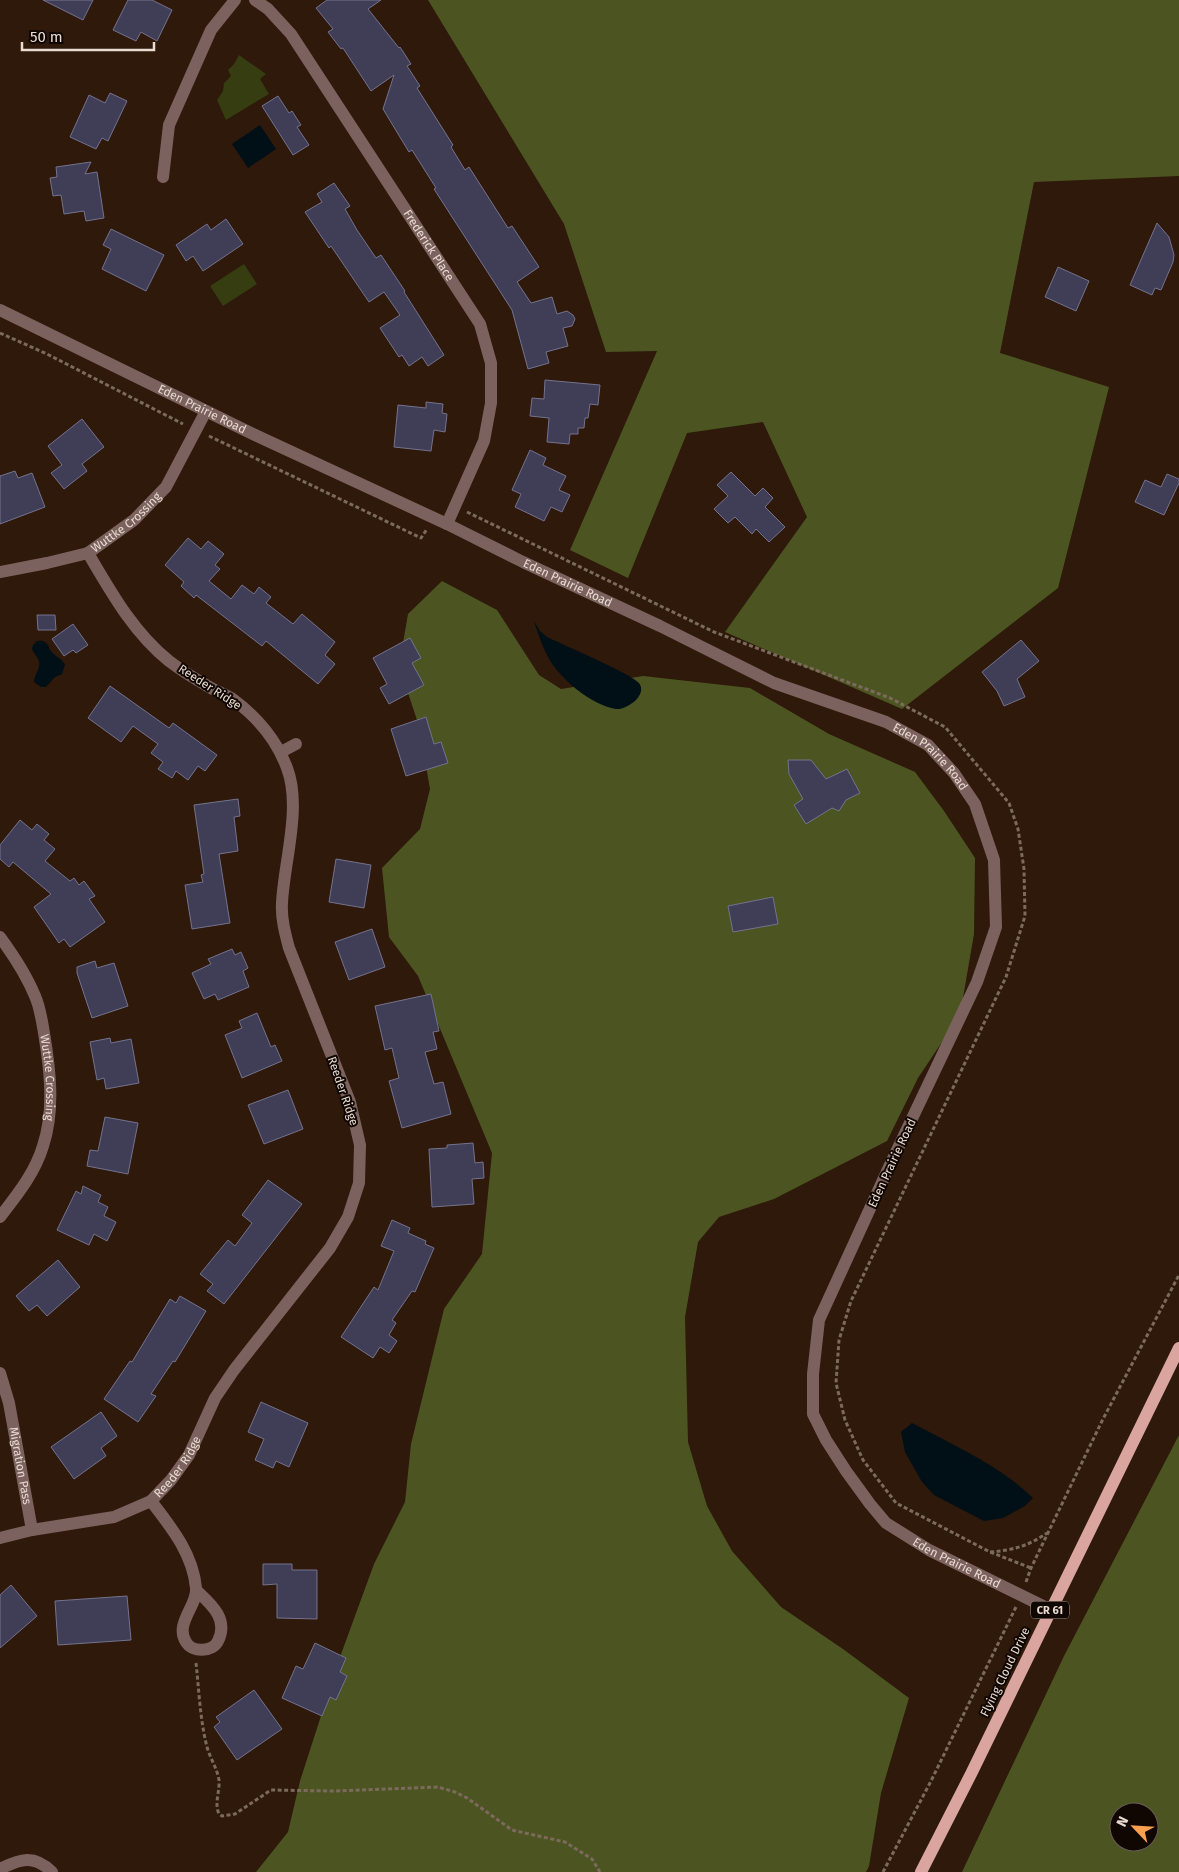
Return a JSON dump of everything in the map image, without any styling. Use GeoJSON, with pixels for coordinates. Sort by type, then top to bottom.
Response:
{"type":"FeatureCollection","features":[{"type":"Feature","properties":{"kind":"main road","name":"Flying Cloud Drive"},"geometry":{"type":"LineString","coordinates":[[921,1872],[971,1774],[1179,1348]]}},
{"type":"Feature","properties":{"kind":"street"},"geometry":{"type":"LineString","coordinates":[[162,177],[169,125],[211,30],[235,0]]}},
{"type":"Feature","properties":{"kind":"street","name":"Frederick Place"},"geometry":{"type":"LineString","coordinates":[[255,0],[268,9],[291,34],[480,324],[491,363],[491,403],[484,441],[447,524]]}},
{"type":"Feature","properties":{"kind":"street","name":"Eden Prairie Road"},"geometry":{"type":"LineString","coordinates":[[0,310],[206,411],[660,626],[774,683],[886,722],[928,746],[954,774],[975,804],[994,860],[996,927],[977,982],[819,1320],[813,1374],[813,1414],[826,1440],[846,1472],[886,1523],[929,1550],[1051,1610]]}},
{"type":"Feature","properties":{"kind":"street","name":"Wuttke Crossing"},"geometry":{"type":"LineString","coordinates":[[0,572],[88,553],[134,520],[166,487],[206,411]]}},
{"type":"Feature","properties":{"kind":"street","name":"Reeder Ridge"},"geometry":{"type":"LineString","coordinates":[[0,1538],[32,1530],[114,1517],[150,1501],[171,1480],[189,1455],[215,1398],[234,1370],[330,1248],[348,1217],[359,1183],[360,1145],[350,1102],[289,948],[284,926],[282,904],[292,830],[292,789],[288,770],[270,735],[234,700],[201,682],[170,661],[144,638],[116,601],[88,553]]}},
{"type":"Feature","properties":{"kind":"street"},"geometry":{"type":"LineString","coordinates":[[280,752],[296,744]]}},
{"type":"Feature","properties":{"kind":"street","name":"Wuttke Crossing"},"geometry":{"type":"LineString","coordinates":[[0,937],[18,962],[36,997],[49,1063],[50,1085],[50,1117],[43,1146],[27,1181],[0,1217]]}},
{"type":"Feature","properties":{"kind":"street","name":"Migration Pass"},"geometry":{"type":"LineString","coordinates":[[0,1373],[9,1403],[32,1530]]}},
{"type":"Feature","properties":{"kind":"street"},"geometry":{"type":"LineString","coordinates":[[150,1501],[172,1528],[189,1558],[196,1590],[185,1618],[182,1632],[186,1643],[195,1650],[207,1649],[217,1644],[222,1633],[221,1620],[215,1608],[196,1590]]}},
{"type":"Feature","properties":{"kind":"street"},"geometry":{"type":"LineString","coordinates":[[0,1869],[18,1860],[35,1860],[52,1872]]}},
{"type":"Feature","properties":{"kind":"path"},"geometry":{"type":"LineString","coordinates":[[883,1872],[931,1782],[1021,1596],[1031,1568],[1102,1421],[1179,1275]]}},
{"type":"Feature","properties":{"kind":"path"},"geometry":{"type":"LineString","coordinates":[[990,1552],[1028,1545],[1049,1531]]}},
{"type":"Feature","properties":{"kind":"path"},"geometry":{"type":"LineString","coordinates":[[195,1650],[203,1729],[207,1748],[219,1781],[216,1804],[219,1814],[222,1816],[234,1814],[270,1790],[333,1791],[438,1788],[454,1792],[466,1798],[512,1830],[565,1842],[592,1859],[600,1872]]}},
{"type":"Feature","properties":{"kind":"green space"},"geometry":{"type":"Polygon","coordinates":[[[428,0],[1179,0],[1179,176],[1034,182],[1000,353],[1109,387],[1058,588],[902,709],[725,632],[807,517],[763,422],[687,433],[628,578],[570,550],[657,351],[606,352],[564,224],[428,0]]]}},
{"type":"Feature","properties":{"kind":"green space"},"geometry":{"type":"Polygon","coordinates":[[[239,55],[266,74],[260,79],[269,94],[226,120],[217,100],[223,91],[224,83],[231,76],[228,70],[239,55]]]}},
{"type":"Feature","properties":{"kind":"green space"},"geometry":{"type":"Polygon","coordinates":[[[244,264],[257,284],[223,306],[210,286],[244,264]]]}},
{"type":"Feature","properties":{"kind":"green space"},"geometry":{"type":"Polygon","coordinates":[[[442,581],[497,610],[539,675],[561,689],[643,676],[750,688],[829,734],[915,772],[975,858],[974,934],[960,1015],[918,1078],[887,1141],[774,1199],[719,1217],[698,1242],[685,1317],[688,1442],[707,1506],[732,1551],[781,1607],[843,1649],[909,1698],[881,1793],[869,1866],[866,1872],[256,1872],[288,1832],[300,1781],[340,1657],[374,1564],[405,1502],[411,1444],[444,1309],[482,1254],[492,1153],[418,976],[389,937],[382,868],[420,829],[430,789],[419,726],[399,666],[408,614],[442,581]]]}},
{"type":"Feature","properties":{"kind":"green space"},"geometry":{"type":"Polygon","coordinates":[[[1179,1435],[1179,1872],[962,1872],[1064,1656],[1179,1435]]]}},
{"type":"Feature","properties":{"kind":"shaded area"},"geometry":{"type":"Polygon","coordinates":[[[260,125],[276,149],[248,168],[232,144],[260,125]]]}},
{"type":"Feature","properties":{"kind":"shaded area"},"geometry":{"type":"Polygon","coordinates":[[[534,621],[540,631],[547,637],[633,678],[639,683],[641,688],[639,697],[626,707],[616,709],[606,707],[577,690],[560,674],[548,657],[534,621]]]}},
{"type":"Feature","properties":{"kind":"shaded area"},"geometry":{"type":"Polygon","coordinates":[[[37,641],[47,644],[50,650],[65,665],[62,674],[55,677],[46,687],[41,687],[34,682],[39,664],[32,649],[37,641]]]}},
{"type":"Feature","properties":{"kind":"shaded area"},"geometry":{"type":"Polygon","coordinates":[[[912,1423],[1006,1475],[1033,1498],[1025,1506],[1003,1518],[984,1521],[934,1495],[922,1482],[905,1452],[901,1432],[912,1423]]]}},
{"type":"Feature","properties":{"kind":"building"},"geometry":{"type":"Polygon","coordinates":[[[43,0],[93,0],[83,20],[43,0]]]}},
{"type":"Feature","properties":{"kind":"building"},"geometry":{"type":"Polygon","coordinates":[[[128,0],[152,0],[172,10],[157,41],[141,32],[136,41],[113,30],[128,0]]]}},
{"type":"Feature","properties":{"kind":"building"},"geometry":{"type":"Polygon","coordinates":[[[327,0],[381,0],[368,9],[400,47],[411,64],[407,66],[420,86],[417,88],[453,145],[451,147],[465,170],[469,167],[508,228],[512,226],[539,267],[517,282],[531,303],[552,297],[557,314],[567,311],[575,319],[572,326],[563,328],[568,346],[546,352],[549,363],[528,369],[512,310],[434,189],[436,188],[412,150],[409,152],[383,109],[394,75],[371,91],[343,48],[341,49],[328,32],[333,29],[316,8],[327,0]]]}},
{"type":"Feature","properties":{"kind":"building"},"geometry":{"type":"Polygon","coordinates":[[[110,93],[127,101],[108,141],[102,138],[96,149],[70,137],[89,95],[105,103],[110,93]]]}},
{"type":"Feature","properties":{"kind":"building"},"geometry":{"type":"Polygon","coordinates":[[[278,96],[289,113],[292,111],[301,125],[297,127],[309,145],[293,155],[262,106],[278,96]]]}},
{"type":"Feature","properties":{"kind":"building"},"geometry":{"type":"Polygon","coordinates":[[[91,162],[85,174],[97,172],[104,218],[86,221],[84,211],[64,214],[61,195],[53,196],[50,178],[57,177],[56,167],[91,162]]]}},
{"type":"Feature","properties":{"kind":"building"},"geometry":{"type":"Polygon","coordinates":[[[334,183],[350,206],[345,209],[357,230],[376,258],[381,255],[444,355],[428,366],[422,357],[409,366],[402,355],[399,357],[380,328],[400,315],[384,292],[369,302],[305,212],[322,202],[317,194],[334,183]]]}},
{"type":"Feature","properties":{"kind":"building"},"geometry":{"type":"Polygon","coordinates":[[[226,219],[243,244],[203,271],[193,256],[186,261],[176,245],[207,224],[211,230],[226,219]]]}},
{"type":"Feature","properties":{"kind":"building"},"geometry":{"type":"Polygon","coordinates":[[[1157,223],[1169,237],[1174,255],[1161,290],[1155,288],[1152,295],[1130,285],[1157,223]]]}},
{"type":"Feature","properties":{"kind":"building"},"geometry":{"type":"Polygon","coordinates":[[[111,229],[164,255],[146,291],[102,269],[111,249],[103,245],[111,229]]]}},
{"type":"Feature","properties":{"kind":"building"},"geometry":{"type":"Polygon","coordinates":[[[1058,267],[1089,281],[1076,311],[1045,297],[1058,267]]]}},
{"type":"Feature","properties":{"kind":"building"},"geometry":{"type":"Polygon","coordinates":[[[545,380],[600,385],[598,405],[590,404],[584,428],[578,428],[578,434],[570,434],[569,444],[547,442],[549,418],[530,416],[532,398],[544,399],[545,380]]]}},
{"type":"Feature","properties":{"kind":"building"},"geometry":{"type":"Polygon","coordinates":[[[426,402],[443,404],[442,413],[447,414],[445,432],[434,430],[431,451],[394,447],[398,405],[426,408],[426,402]]]}},
{"type":"Feature","properties":{"kind":"building"},"geometry":{"type":"Polygon","coordinates":[[[82,419],[104,447],[82,464],[87,471],[64,489],[51,473],[62,465],[48,446],[82,419]]]}},
{"type":"Feature","properties":{"kind":"building"},"geometry":{"type":"Polygon","coordinates":[[[530,450],[546,458],[543,465],[566,476],[559,490],[570,495],[562,512],[551,507],[544,521],[515,507],[521,494],[512,490],[530,450]]]}},
{"type":"Feature","properties":{"kind":"building"},"geometry":{"type":"Polygon","coordinates":[[[15,471],[18,478],[32,473],[45,507],[0,524],[0,476],[15,471]]]}},
{"type":"Feature","properties":{"kind":"building"},"geometry":{"type":"Polygon","coordinates":[[[731,472],[755,496],[763,488],[773,498],[765,507],[785,527],[769,542],[756,529],[752,534],[735,517],[728,523],[714,509],[728,496],[717,485],[731,472]]]}},
{"type":"Feature","properties":{"kind":"building"},"geometry":{"type":"Polygon","coordinates":[[[1167,474],[1179,479],[1179,483],[1164,515],[1135,502],[1145,480],[1161,487],[1167,474]]]}},
{"type":"Feature","properties":{"kind":"building"},"geometry":{"type":"Polygon","coordinates":[[[188,538],[201,549],[208,541],[224,554],[215,565],[220,569],[209,581],[231,599],[242,585],[254,594],[259,587],[271,597],[266,603],[293,624],[302,614],[335,642],[325,655],[335,664],[318,684],[266,641],[262,646],[196,595],[194,598],[181,586],[184,582],[165,565],[188,538]]]}},
{"type":"Feature","properties":{"kind":"building"},"geometry":{"type":"Polygon","coordinates":[[[37,615],[55,615],[56,630],[38,630],[37,615]]]}},
{"type":"Feature","properties":{"kind":"building"},"geometry":{"type":"Polygon","coordinates":[[[73,624],[88,645],[76,653],[73,650],[64,656],[52,639],[73,624]]]}},
{"type":"Feature","properties":{"kind":"building"},"geometry":{"type":"Polygon","coordinates":[[[410,638],[421,658],[412,663],[424,685],[389,704],[380,688],[387,684],[373,658],[410,638]]]}},
{"type":"Feature","properties":{"kind":"building"},"geometry":{"type":"Polygon","coordinates":[[[1021,640],[1039,661],[1017,679],[1025,697],[1004,706],[997,691],[982,672],[1021,640]]]}},
{"type":"Feature","properties":{"kind":"building"},"geometry":{"type":"Polygon","coordinates":[[[110,686],[169,728],[173,723],[217,755],[205,771],[198,766],[188,780],[176,771],[172,778],[158,769],[163,762],[151,753],[158,744],[133,726],[121,742],[88,718],[110,686]]]}},
{"type":"Feature","properties":{"kind":"building"},"geometry":{"type":"Polygon","coordinates":[[[426,717],[434,744],[441,742],[448,763],[406,776],[391,729],[426,717]]]}},
{"type":"Feature","properties":{"kind":"building"},"geometry":{"type":"Polygon","coordinates":[[[788,760],[811,760],[826,779],[847,769],[860,793],[846,800],[839,811],[832,808],[806,824],[794,805],[803,799],[789,774],[788,760]]]}},
{"type":"Feature","properties":{"kind":"building"},"geometry":{"type":"Polygon","coordinates":[[[238,799],[240,816],[234,817],[238,851],[219,854],[230,923],[192,929],[185,885],[203,882],[201,875],[204,874],[194,805],[238,799]]]}},
{"type":"Feature","properties":{"kind":"building"},"geometry":{"type":"Polygon","coordinates":[[[20,820],[32,830],[37,824],[49,834],[44,840],[55,849],[45,861],[70,881],[74,878],[79,885],[84,881],[95,896],[89,899],[105,922],[70,947],[64,939],[59,943],[34,907],[51,894],[13,862],[9,867],[0,859],[0,845],[20,820]]]}},
{"type":"Feature","properties":{"kind":"building"},"geometry":{"type":"Polygon","coordinates":[[[336,859],[371,865],[364,908],[329,902],[336,859]]]}},
{"type":"Feature","properties":{"kind":"building"},"geometry":{"type":"Polygon","coordinates":[[[773,897],[778,924],[733,932],[728,906],[773,897]]]}},
{"type":"Feature","properties":{"kind":"building"},"geometry":{"type":"Polygon","coordinates":[[[372,929],[385,967],[349,980],[335,942],[372,929]]]}},
{"type":"Feature","properties":{"kind":"building"},"geometry":{"type":"Polygon","coordinates":[[[232,949],[235,955],[241,952],[248,968],[243,971],[249,987],[218,1000],[215,994],[204,999],[192,973],[211,964],[208,959],[232,949]]]}},
{"type":"Feature","properties":{"kind":"building"},"geometry":{"type":"Polygon","coordinates":[[[95,961],[97,968],[114,963],[128,1006],[92,1018],[77,973],[77,967],[95,961]]]}},
{"type":"Feature","properties":{"kind":"building"},"geometry":{"type":"Polygon","coordinates":[[[431,994],[439,1031],[433,1032],[437,1049],[425,1052],[434,1084],[443,1082],[451,1114],[402,1128],[389,1081],[399,1078],[392,1048],[385,1050],[375,1006],[431,994]]]}},
{"type":"Feature","properties":{"kind":"building"},"geometry":{"type":"Polygon","coordinates":[[[257,1013],[271,1047],[275,1045],[282,1061],[242,1078],[225,1035],[242,1028],[239,1021],[257,1013]]]}},
{"type":"Feature","properties":{"kind":"building"},"geometry":{"type":"Polygon","coordinates":[[[110,1038],[111,1043],[131,1039],[139,1083],[106,1089],[104,1078],[97,1080],[90,1042],[110,1038]]]}},
{"type":"Feature","properties":{"kind":"building"},"geometry":{"type":"Polygon","coordinates":[[[288,1090],[303,1129],[264,1144],[248,1105],[288,1090]]]}},
{"type":"Feature","properties":{"kind":"building"},"geometry":{"type":"Polygon","coordinates":[[[105,1117],[138,1123],[128,1174],[87,1166],[90,1150],[98,1151],[105,1117]]]}},
{"type":"Feature","properties":{"kind":"building"},"geometry":{"type":"Polygon","coordinates":[[[473,1143],[475,1163],[483,1162],[484,1178],[472,1179],[474,1204],[432,1207],[429,1149],[447,1148],[447,1145],[473,1143]]]}},
{"type":"Feature","properties":{"kind":"building"},"geometry":{"type":"Polygon","coordinates":[[[268,1180],[302,1204],[224,1304],[207,1291],[213,1284],[200,1274],[228,1240],[235,1246],[252,1223],[242,1215],[268,1180]]]}},
{"type":"Feature","properties":{"kind":"building"},"geometry":{"type":"Polygon","coordinates":[[[83,1186],[101,1195],[98,1202],[108,1207],[104,1216],[116,1222],[107,1241],[94,1234],[89,1245],[57,1230],[76,1191],[81,1194],[83,1186]]]}},
{"type":"Feature","properties":{"kind":"building"},"geometry":{"type":"Polygon","coordinates":[[[392,1220],[410,1228],[408,1233],[426,1241],[425,1244],[434,1248],[415,1292],[412,1291],[392,1320],[396,1323],[389,1335],[397,1341],[389,1353],[380,1347],[373,1358],[341,1337],[374,1287],[378,1290],[394,1251],[381,1246],[392,1220]]]}},
{"type":"Feature","properties":{"kind":"building"},"geometry":{"type":"Polygon","coordinates":[[[58,1260],[80,1287],[47,1316],[37,1305],[29,1311],[16,1296],[58,1260]]]}},
{"type":"Feature","properties":{"kind":"building"},"geometry":{"type":"Polygon","coordinates":[[[180,1296],[206,1311],[175,1362],[173,1361],[151,1394],[156,1396],[138,1422],[104,1399],[130,1361],[132,1362],[170,1299],[176,1303],[180,1296]]]}},
{"type":"Feature","properties":{"kind":"building"},"geometry":{"type":"Polygon","coordinates":[[[261,1402],[308,1423],[289,1467],[276,1461],[273,1468],[255,1460],[264,1439],[248,1432],[261,1402]]]}},
{"type":"Feature","properties":{"kind":"building"},"geometry":{"type":"Polygon","coordinates":[[[101,1412],[117,1436],[101,1448],[106,1456],[74,1479],[51,1447],[101,1412]]]}},
{"type":"Feature","properties":{"kind":"building"},"geometry":{"type":"Polygon","coordinates":[[[263,1564],[292,1564],[292,1570],[317,1570],[317,1619],[277,1618],[277,1584],[263,1585],[263,1564]]]}},
{"type":"Feature","properties":{"kind":"building"},"geometry":{"type":"Polygon","coordinates":[[[11,1585],[37,1616],[0,1648],[0,1595],[11,1585]]]}},
{"type":"Feature","properties":{"kind":"building"},"geometry":{"type":"Polygon","coordinates":[[[127,1596],[131,1640],[58,1645],[55,1601],[127,1596]]]}},
{"type":"Feature","properties":{"kind":"building"},"geometry":{"type":"Polygon","coordinates":[[[315,1643],[346,1658],[340,1672],[347,1676],[336,1700],[330,1697],[322,1716],[282,1698],[296,1666],[303,1669],[315,1643]]]}},
{"type":"Feature","properties":{"kind":"building"},"geometry":{"type":"Polygon","coordinates":[[[254,1690],[282,1729],[237,1760],[214,1727],[220,1722],[216,1717],[254,1690]]]}}]}
